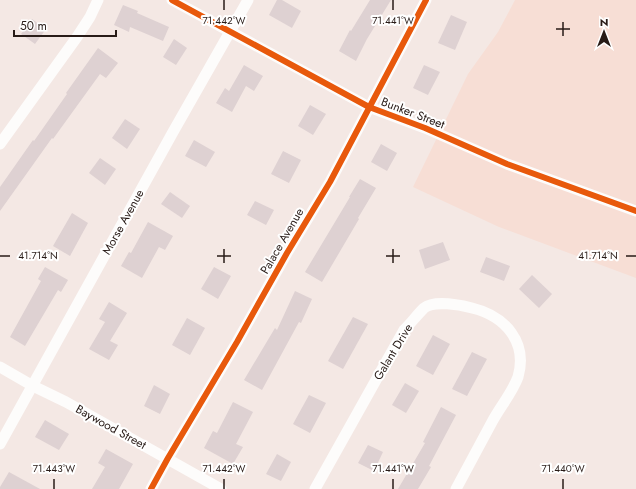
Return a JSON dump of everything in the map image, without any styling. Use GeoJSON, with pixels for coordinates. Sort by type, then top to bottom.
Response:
{"type":"FeatureCollection","features":[{"type":"Feature","properties":{"kind":"street"},"geometry":{"type":"LineString","coordinates":[[0,144],[77,37],[90,17],[98,0]]}},
{"type":"Feature","properties":{"kind":"street","name":"Bunker Street"},"geometry":{"type":"LineString","coordinates":[[172,0],[369,107],[425,128],[507,164],[636,211]]}},
{"type":"Feature","properties":{"kind":"street","name":"Morse Avenue"},"geometry":{"type":"LineString","coordinates":[[0,444],[248,0]]}},
{"type":"Feature","properties":{"kind":"street","name":"Palace Avenue"},"geometry":{"type":"LineString","coordinates":[[151,489],[238,342],[287,253],[330,182],[426,0]]}},
{"type":"Feature","properties":{"kind":"street","name":"Galant Drive"},"geometry":{"type":"LineString","coordinates":[[315,489],[404,330],[426,307],[437,304],[468,307],[490,315],[510,330],[515,337],[520,350],[518,377],[493,419],[456,489]]}},
{"type":"Feature","properties":{"kind":"street","name":"Baywood Street"},"geometry":{"type":"LineString","coordinates":[[0,367],[168,458],[220,489]]}},
{"type":"Feature","properties":{"kind":"shaded area"},"geometry":{"type":"Polygon","coordinates":[[[515,0],[636,0],[636,278],[499,227],[413,187],[468,74],[498,32],[515,0]]]}},
{"type":"Feature","properties":{"kind":"building"},"geometry":{"type":"Polygon","coordinates":[[[277,0],[282,0],[301,11],[292,28],[269,15],[277,0]]]}},
{"type":"Feature","properties":{"kind":"building"},"geometry":{"type":"Polygon","coordinates":[[[370,0],[391,0],[367,39],[356,61],[339,51],[350,30],[351,31],[370,0]]]}},
{"type":"Feature","properties":{"kind":"building"},"geometry":{"type":"Polygon","coordinates":[[[123,5],[169,27],[163,41],[130,27],[129,32],[114,25],[123,5]]]}},
{"type":"Feature","properties":{"kind":"building"},"geometry":{"type":"Polygon","coordinates":[[[451,15],[467,22],[455,50],[438,43],[451,15]]]}},
{"type":"Feature","properties":{"kind":"building"},"geometry":{"type":"Polygon","coordinates":[[[32,19],[46,29],[35,44],[21,34],[32,19]]]}},
{"type":"Feature","properties":{"kind":"building"},"geometry":{"type":"Polygon","coordinates":[[[174,39],[187,48],[176,65],[163,57],[174,39]]]}},
{"type":"Feature","properties":{"kind":"building"},"geometry":{"type":"Polygon","coordinates":[[[98,48],[118,63],[106,78],[100,74],[0,211],[0,187],[33,140],[34,141],[98,48]]]}},
{"type":"Feature","properties":{"kind":"building"},"geometry":{"type":"Polygon","coordinates":[[[244,65],[263,76],[254,91],[246,86],[232,112],[216,103],[225,88],[229,91],[244,65]]]}},
{"type":"Feature","properties":{"kind":"building"},"geometry":{"type":"Polygon","coordinates":[[[424,65],[440,72],[428,95],[413,88],[424,65]]]}},
{"type":"Feature","properties":{"kind":"building"},"geometry":{"type":"Polygon","coordinates":[[[310,105],[326,114],[313,135],[298,126],[310,105]]]}},
{"type":"Feature","properties":{"kind":"building"},"geometry":{"type":"Polygon","coordinates":[[[125,119],[140,129],[127,149],[112,138],[125,119]]]}},
{"type":"Feature","properties":{"kind":"building"},"geometry":{"type":"Polygon","coordinates":[[[194,140],[215,152],[206,167],[185,156],[194,140]]]}},
{"type":"Feature","properties":{"kind":"building"},"geometry":{"type":"Polygon","coordinates":[[[381,144],[397,153],[387,171],[371,162],[381,144]]]}},
{"type":"Feature","properties":{"kind":"building"},"geometry":{"type":"Polygon","coordinates":[[[283,151],[301,160],[289,183],[271,174],[283,151]]]}},
{"type":"Feature","properties":{"kind":"building"},"geometry":{"type":"Polygon","coordinates":[[[100,158],[116,169],[105,185],[89,173],[100,158]]]}},
{"type":"Feature","properties":{"kind":"building"},"geometry":{"type":"Polygon","coordinates":[[[360,179],[376,188],[322,282],[305,272],[360,179]]]}},
{"type":"Feature","properties":{"kind":"building"},"geometry":{"type":"Polygon","coordinates":[[[170,192],[190,206],[182,218],[161,204],[170,192]]]}},
{"type":"Feature","properties":{"kind":"building"},"geometry":{"type":"Polygon","coordinates":[[[255,201],[274,210],[266,225],[247,215],[255,201]]]}},
{"type":"Feature","properties":{"kind":"building"},"geometry":{"type":"Polygon","coordinates":[[[72,213],[88,223],[70,256],[53,246],[72,213]]]}},
{"type":"Feature","properties":{"kind":"building"},"geometry":{"type":"Polygon","coordinates":[[[148,222],[173,236],[165,250],[159,247],[142,278],[121,266],[129,252],[131,253],[148,222]]]}},
{"type":"Feature","properties":{"kind":"building"},"geometry":{"type":"Polygon","coordinates":[[[443,242],[450,260],[425,269],[419,250],[443,242]]]}},
{"type":"Feature","properties":{"kind":"building"},"geometry":{"type":"Polygon","coordinates":[[[486,257],[510,266],[504,281],[480,272],[486,257]]]}},
{"type":"Feature","properties":{"kind":"building"},"geometry":{"type":"Polygon","coordinates":[[[45,267],[68,280],[61,292],[58,290],[25,346],[10,337],[41,281],[38,279],[45,267]]]}},
{"type":"Feature","properties":{"kind":"building"},"geometry":{"type":"Polygon","coordinates":[[[214,267],[231,276],[218,299],[201,289],[214,267]]]}},
{"type":"Feature","properties":{"kind":"building"},"geometry":{"type":"Polygon","coordinates":[[[532,275],[552,294],[539,308],[519,289],[532,275]]]}},
{"type":"Feature","properties":{"kind":"building"},"geometry":{"type":"Polygon","coordinates":[[[295,291],[312,299],[301,323],[299,322],[262,390],[244,380],[275,328],[277,330],[295,291]]]}},
{"type":"Feature","properties":{"kind":"building"},"geometry":{"type":"Polygon","coordinates":[[[109,302],[127,313],[110,341],[118,345],[109,360],[89,349],[105,322],[99,319],[109,302]]]}},
{"type":"Feature","properties":{"kind":"building"},"geometry":{"type":"Polygon","coordinates":[[[353,317],[368,324],[343,369],[328,361],[353,317]]]}},
{"type":"Feature","properties":{"kind":"building"},"geometry":{"type":"Polygon","coordinates":[[[187,318],[205,328],[190,355],[172,345],[187,318]]]}},
{"type":"Feature","properties":{"kind":"building"},"geometry":{"type":"Polygon","coordinates":[[[433,335],[450,344],[433,375],[416,366],[433,335]]]}},
{"type":"Feature","properties":{"kind":"building"},"geometry":{"type":"Polygon","coordinates":[[[472,352],[487,359],[467,396],[452,389],[472,352]]]}},
{"type":"Feature","properties":{"kind":"building"},"geometry":{"type":"Polygon","coordinates":[[[405,383],[419,391],[406,413],[392,405],[405,383]]]}},
{"type":"Feature","properties":{"kind":"building"},"geometry":{"type":"Polygon","coordinates":[[[154,385],[170,394],[160,414],[144,406],[154,385]]]}},
{"type":"Feature","properties":{"kind":"building"},"geometry":{"type":"Polygon","coordinates":[[[309,395],[326,403],[310,433],[293,424],[309,395]]]}},
{"type":"Feature","properties":{"kind":"building"},"geometry":{"type":"Polygon","coordinates":[[[233,402],[253,412],[236,444],[243,447],[233,464],[204,448],[213,431],[217,433],[233,402]]]}},
{"type":"Feature","properties":{"kind":"building"},"geometry":{"type":"Polygon","coordinates":[[[441,407],[456,415],[429,466],[431,467],[418,489],[398,489],[425,443],[423,442],[441,407]]]}},
{"type":"Feature","properties":{"kind":"building"},"geometry":{"type":"Polygon","coordinates":[[[45,420],[69,434],[59,450],[35,437],[45,420]]]}},
{"type":"Feature","properties":{"kind":"building"},"geometry":{"type":"Polygon","coordinates":[[[368,445],[383,452],[374,471],[358,463],[368,445]]]}},
{"type":"Feature","properties":{"kind":"building"},"geometry":{"type":"Polygon","coordinates":[[[106,449],[133,464],[119,489],[92,489],[105,467],[98,463],[106,449]]]}},
{"type":"Feature","properties":{"kind":"building"},"geometry":{"type":"Polygon","coordinates":[[[277,454],[291,462],[281,481],[266,474],[277,454]]]}},
{"type":"Feature","properties":{"kind":"building"},"geometry":{"type":"Polygon","coordinates":[[[9,472],[40,489],[0,489],[9,472]]]}},
{"type":"Feature","properties":{"kind":"cycle path"},"geometry":{"type":"LineString","coordinates":[[172,0],[369,107],[425,128],[507,164],[636,211]]}},
{"type":"Feature","properties":{"kind":"cycle path"},"geometry":{"type":"LineString","coordinates":[[151,489],[287,253],[330,182],[426,0]]}}]}
